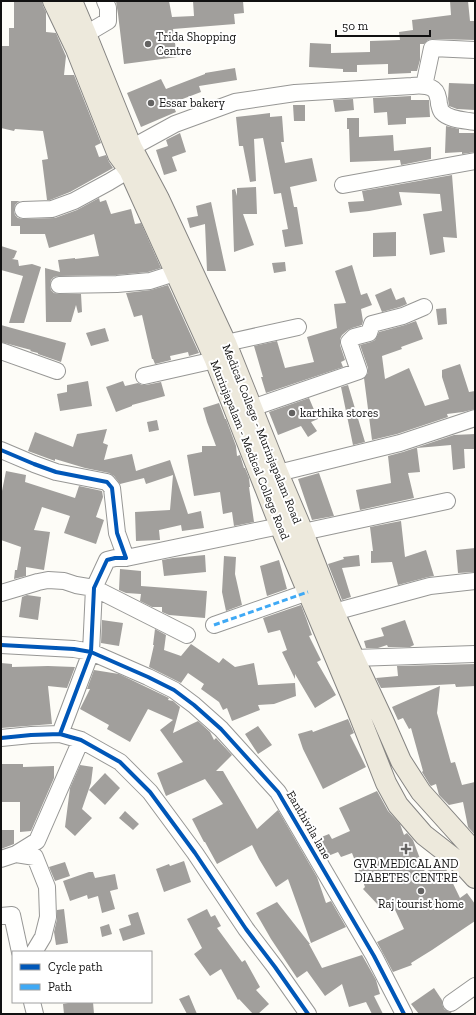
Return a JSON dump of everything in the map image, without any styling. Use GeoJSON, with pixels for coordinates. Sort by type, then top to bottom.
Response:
{"type":"FeatureCollection","features":[{"type":"Feature","properties":{"kind":"main road","name":"Murinjapalam - Medical College Road"},"geometry":{"type":"LineString","coordinates":[[53,1],[126,157],[175,273],[215,360],[280,526],[356,707],[386,783],[398,805],[424,835],[465,867],[475,878]]}},
{"type":"Feature","properties":{"kind":"main road","name":"Medical College - Murinjapalam Road"},"geometry":{"type":"LineString","coordinates":[[72,1],[86,34],[126,157],[159,198],[226,343],[334,612],[400,761],[421,792],[475,852]]}},
{"type":"Feature","properties":{"kind":"street"},"geometry":{"type":"LineString","coordinates":[[86,34],[108,21],[108,8],[106,1]]}},
{"type":"Feature","properties":{"kind":"street"},"geometry":{"type":"LineString","coordinates":[[424,86],[432,48],[475,50]]}},
{"type":"Feature","properties":{"kind":"street"},"geometry":{"type":"LineString","coordinates":[[24,210],[52,209],[74,201],[109,182],[126,157],[175,124],[235,102],[295,93],[424,86],[435,90],[440,110],[443,114],[454,118],[475,122]]}},
{"type":"Feature","properties":{"kind":"street"},"geometry":{"type":"LineString","coordinates":[[343,185],[475,161]]}},
{"type":"Feature","properties":{"kind":"street"},"geometry":{"type":"LineString","coordinates":[[59,285],[117,284],[150,281],[175,273]]}},
{"type":"Feature","properties":{"kind":"street"},"geometry":{"type":"LineString","coordinates":[[252,408],[359,372],[349,342],[354,337],[369,333],[372,324],[403,316],[424,307]]}},
{"type":"Feature","properties":{"kind":"street"},"geometry":{"type":"LineString","coordinates":[[226,343],[298,327]]}},
{"type":"Feature","properties":{"kind":"street"},"geometry":{"type":"LineString","coordinates":[[1,351],[57,371]]}},
{"type":"Feature","properties":{"kind":"street"},"geometry":{"type":"LineString","coordinates":[[144,376],[215,360]]}},
{"type":"Feature","properties":{"kind":"street"},"geometry":{"type":"LineString","coordinates":[[278,473],[400,443],[475,418]]}},
{"type":"Feature","properties":{"kind":"street"},"geometry":{"type":"LineString","coordinates":[[1,450],[56,472],[107,482],[112,488],[117,532],[126,558]]}},
{"type":"Feature","properties":{"kind":"street"},"geometry":{"type":"LineString","coordinates":[[302,532],[447,501]]}},
{"type":"Feature","properties":{"kind":"street"},"geometry":{"type":"LineString","coordinates":[[60,734],[91,652],[94,588],[107,560],[126,558],[280,526]]}},
{"type":"Feature","properties":{"kind":"street"},"geometry":{"type":"LineString","coordinates":[[1,593],[48,580],[64,581],[76,586],[94,588],[187,634]]}},
{"type":"Feature","properties":{"kind":"street"},"geometry":{"type":"LineString","coordinates":[[334,612],[430,586],[475,581]]}},
{"type":"Feature","properties":{"kind":"street"},"geometry":{"type":"LineString","coordinates":[[214,625],[308,592]]}},
{"type":"Feature","properties":{"kind":"street","name":"Eanthivila lane"},"geometry":{"type":"LineString","coordinates":[[1,645],[74,649],[91,652],[174,690],[185,697],[220,729],[278,792],[374,956],[404,1014]]}},
{"type":"Feature","properties":{"kind":"street"},"geometry":{"type":"LineString","coordinates":[[354,658],[475,654]]}},
{"type":"Feature","properties":{"kind":"street"},"geometry":{"type":"LineString","coordinates":[[1,738],[60,734],[81,740],[120,762],[150,792],[195,853],[246,929],[308,1014]]}},
{"type":"Feature","properties":{"kind":"street"},"geometry":{"type":"LineString","coordinates":[[8,856],[37,841],[81,740]]}},
{"type":"Feature","properties":{"kind":"street"},"geometry":{"type":"LineString","coordinates":[[8,856],[35,857],[47,887],[48,917],[43,936],[35,951]]}},
{"type":"Feature","properties":{"kind":"street"},"geometry":{"type":"LineString","coordinates":[[1,916],[12,915],[20,951]]}},
{"type":"Feature","properties":{"kind":"street"},"geometry":{"type":"LineString","coordinates":[[451,1003],[475,986]]}},
{"type":"Feature","properties":{"kind":"street"},"geometry":{"type":"LineString","coordinates":[[32,1003],[35,1014]]}},
{"type":"Feature","properties":{"kind":"building"},"geometry":{"type":"Polygon","coordinates":[[[14,1],[42,1],[46,12],[46,32],[56,33],[66,56],[64,75],[74,75],[101,143],[95,146],[99,157],[106,155],[113,168],[70,192],[50,200],[47,200],[42,160],[48,159],[43,131],[15,129],[14,131],[1,128],[1,46],[9,46],[9,28],[14,28],[14,1]]]}},
{"type":"Feature","properties":{"kind":"building","name":"Trida Shopping Centre"},"geometry":{"type":"Polygon","coordinates":[[[116,1],[169,1],[172,17],[194,16],[193,1],[243,1],[244,13],[234,14],[235,24],[173,29],[177,57],[124,64],[116,1]]]}},
{"type":"Feature","properties":{"kind":"building"},"geometry":{"type":"Polygon","coordinates":[[[450,1],[468,1],[470,21],[475,21],[475,40],[432,39],[428,40],[424,44],[420,44],[420,60],[417,71],[411,71],[411,73],[388,74],[388,64],[357,65],[357,72],[343,72],[343,69],[309,67],[310,43],[331,44],[331,53],[370,52],[370,41],[400,40],[399,32],[413,30],[412,20],[451,15],[450,1]]]}},
{"type":"Feature","properties":{"kind":"building"},"geometry":{"type":"Polygon","coordinates":[[[235,68],[237,80],[199,86],[201,92],[172,103],[176,112],[141,127],[127,93],[161,79],[166,89],[205,73],[235,68]]]}},
{"type":"Feature","properties":{"kind":"building"},"geometry":{"type":"Polygon","coordinates":[[[449,83],[475,84],[475,110],[457,109],[449,106],[449,83]]]}},
{"type":"Feature","properties":{"kind":"building"},"geometry":{"type":"Polygon","coordinates":[[[411,96],[411,100],[429,100],[430,117],[406,118],[406,124],[388,125],[387,112],[374,113],[373,98],[411,96]]]}},
{"type":"Feature","properties":{"kind":"building"},"geometry":{"type":"Polygon","coordinates":[[[353,99],[354,110],[335,112],[333,100],[353,99]]]}},
{"type":"Feature","properties":{"kind":"building"},"geometry":{"type":"Polygon","coordinates":[[[293,105],[305,105],[305,121],[294,121],[293,105]]]}},
{"type":"Feature","properties":{"kind":"building"},"geometry":{"type":"Polygon","coordinates":[[[270,113],[270,117],[282,116],[284,142],[281,142],[285,163],[312,158],[317,181],[290,187],[294,207],[297,207],[303,244],[285,247],[282,230],[288,229],[281,193],[274,194],[263,138],[254,139],[256,181],[250,182],[243,146],[239,146],[236,117],[270,113]]]}},
{"type":"Feature","properties":{"kind":"building"},"geometry":{"type":"Polygon","coordinates":[[[347,118],[359,118],[359,137],[393,135],[394,151],[431,147],[431,159],[401,165],[400,160],[350,162],[349,129],[347,129],[347,118]]]}},
{"type":"Feature","properties":{"kind":"building"},"geometry":{"type":"Polygon","coordinates":[[[446,126],[459,129],[459,133],[475,133],[475,152],[462,154],[462,152],[445,153],[446,126]]]}},
{"type":"Feature","properties":{"kind":"building"},"geometry":{"type":"Polygon","coordinates":[[[180,133],[186,152],[172,157],[177,171],[164,175],[156,150],[168,146],[166,140],[180,133]]]}},
{"type":"Feature","properties":{"kind":"building"},"geometry":{"type":"Polygon","coordinates":[[[452,175],[457,238],[443,237],[445,252],[430,255],[423,214],[442,211],[440,194],[399,192],[402,205],[350,213],[348,202],[364,201],[362,191],[452,175]]]}},
{"type":"Feature","properties":{"kind":"building"},"geometry":{"type":"Polygon","coordinates":[[[256,187],[257,214],[243,214],[254,245],[234,252],[232,190],[235,189],[237,196],[237,188],[256,187]]]}},
{"type":"Feature","properties":{"kind":"building"},"geometry":{"type":"Polygon","coordinates":[[[99,198],[100,202],[106,200],[111,214],[131,209],[135,224],[141,223],[161,268],[148,272],[116,275],[54,277],[51,280],[50,285],[51,290],[54,293],[81,294],[82,312],[78,313],[76,305],[71,322],[46,322],[45,268],[60,272],[58,260],[99,256],[94,234],[49,248],[45,234],[20,234],[20,226],[11,226],[11,201],[20,201],[15,205],[14,211],[18,218],[55,218],[77,210],[99,198]]]}},
{"type":"Feature","properties":{"kind":"building"},"geometry":{"type":"Polygon","coordinates":[[[211,202],[226,271],[207,271],[205,224],[190,228],[187,218],[198,216],[196,206],[211,202]]]}},
{"type":"Feature","properties":{"kind":"building"},"geometry":{"type":"Polygon","coordinates":[[[396,232],[396,256],[373,257],[373,233],[396,232]]]}},
{"type":"Feature","properties":{"kind":"building"},"geometry":{"type":"Polygon","coordinates":[[[1,246],[17,251],[12,259],[18,260],[19,266],[32,264],[41,267],[24,323],[9,323],[23,276],[1,270],[1,246]]]}},
{"type":"Feature","properties":{"kind":"building"},"geometry":{"type":"Polygon","coordinates":[[[285,262],[286,271],[274,273],[272,263],[285,262]]]}},
{"type":"Feature","properties":{"kind":"building"},"geometry":{"type":"Polygon","coordinates":[[[352,265],[361,295],[367,293],[372,305],[361,309],[363,321],[362,325],[348,330],[340,339],[340,345],[345,360],[341,362],[343,367],[266,393],[254,346],[277,341],[285,368],[314,362],[307,337],[337,328],[334,304],[346,303],[335,271],[352,265]]]}},
{"type":"Feature","properties":{"kind":"building"},"geometry":{"type":"Polygon","coordinates":[[[168,285],[199,353],[189,356],[188,352],[170,356],[171,360],[155,364],[152,359],[142,315],[134,317],[126,293],[151,290],[168,285]]]}},
{"type":"Feature","properties":{"kind":"building"},"geometry":{"type":"Polygon","coordinates":[[[391,288],[396,300],[404,297],[407,304],[382,312],[375,295],[391,288]]]}},
{"type":"Feature","properties":{"kind":"building"},"geometry":{"type":"Polygon","coordinates":[[[446,308],[447,324],[438,325],[436,309],[446,308]]]}},
{"type":"Feature","properties":{"kind":"building"},"geometry":{"type":"Polygon","coordinates":[[[416,321],[423,339],[382,356],[385,379],[409,368],[425,406],[449,399],[442,377],[442,370],[460,364],[469,392],[475,391],[475,409],[447,414],[448,417],[397,434],[372,440],[364,378],[368,373],[368,368],[360,345],[375,340],[379,332],[416,321]]]}},
{"type":"Feature","properties":{"kind":"building"},"geometry":{"type":"Polygon","coordinates":[[[1,325],[66,343],[61,362],[30,351],[31,350],[1,342],[1,325]]]}},
{"type":"Feature","properties":{"kind":"building"},"geometry":{"type":"Polygon","coordinates":[[[105,328],[109,341],[91,346],[86,333],[105,328]]]}},
{"type":"Feature","properties":{"kind":"building"},"geometry":{"type":"Polygon","coordinates":[[[88,381],[92,406],[60,411],[57,394],[67,392],[67,385],[88,381]]]}},
{"type":"Feature","properties":{"kind":"building"},"geometry":{"type":"Polygon","coordinates":[[[123,381],[125,386],[138,383],[146,385],[161,382],[165,396],[132,405],[116,412],[106,387],[123,381]]]}},
{"type":"Feature","properties":{"kind":"building"},"geometry":{"type":"Polygon","coordinates":[[[348,385],[365,442],[353,445],[341,387],[348,385]]]}},
{"type":"Feature","properties":{"kind":"building","name":"karthika stores"},"geometry":{"type":"Polygon","coordinates":[[[309,398],[318,419],[311,422],[317,431],[308,437],[301,426],[278,435],[269,412],[309,398]]]}},
{"type":"Feature","properties":{"kind":"building"},"geometry":{"type":"Polygon","coordinates":[[[219,403],[236,446],[237,456],[240,455],[249,478],[254,522],[234,526],[232,512],[223,514],[220,492],[194,496],[187,455],[202,452],[202,446],[216,446],[203,408],[219,403]]]}},
{"type":"Feature","properties":{"kind":"building"},"geometry":{"type":"Polygon","coordinates":[[[157,420],[159,430],[149,432],[147,422],[157,420]]]}},
{"type":"Feature","properties":{"kind":"building"},"geometry":{"type":"Polygon","coordinates":[[[107,429],[103,443],[108,445],[104,460],[132,454],[136,471],[170,460],[188,514],[201,511],[204,528],[182,531],[181,525],[159,530],[160,540],[136,541],[135,512],[170,510],[173,475],[146,484],[144,478],[120,484],[114,476],[109,473],[55,459],[55,461],[28,451],[35,432],[73,447],[77,434],[107,429]]]}},
{"type":"Feature","properties":{"kind":"building"},"geometry":{"type":"Polygon","coordinates":[[[475,434],[475,449],[464,449],[465,468],[453,470],[451,445],[417,448],[420,472],[408,473],[414,498],[360,510],[356,490],[391,483],[388,456],[454,435],[475,434]]]}},
{"type":"Feature","properties":{"kind":"building"},"geometry":{"type":"Polygon","coordinates":[[[6,471],[26,475],[25,482],[75,498],[79,486],[102,491],[103,497],[96,517],[104,520],[96,544],[64,533],[70,516],[42,507],[34,530],[50,532],[44,570],[26,567],[26,576],[14,579],[21,547],[1,540],[1,496],[6,471]]]}},
{"type":"Feature","properties":{"kind":"building"},"geometry":{"type":"Polygon","coordinates":[[[319,473],[334,516],[312,520],[298,479],[319,473]]]}},
{"type":"Feature","properties":{"kind":"building"},"geometry":{"type":"Polygon","coordinates":[[[401,521],[405,557],[426,550],[434,576],[398,585],[392,562],[371,563],[371,551],[373,551],[370,527],[401,521]]]}},
{"type":"Feature","properties":{"kind":"building"},"geometry":{"type":"Polygon","coordinates":[[[475,548],[475,572],[458,573],[456,550],[475,548]]]}},
{"type":"Feature","properties":{"kind":"building"},"geometry":{"type":"Polygon","coordinates":[[[205,555],[206,572],[164,576],[162,560],[205,555]]]}},
{"type":"Feature","properties":{"kind":"building"},"geometry":{"type":"Polygon","coordinates":[[[359,555],[360,566],[342,568],[351,597],[342,600],[328,564],[344,559],[343,557],[359,555]]]}},
{"type":"Feature","properties":{"kind":"building"},"geometry":{"type":"Polygon","coordinates":[[[224,556],[236,557],[235,574],[242,605],[226,611],[222,592],[224,556]]]}},
{"type":"Feature","properties":{"kind":"building"},"geometry":{"type":"Polygon","coordinates":[[[279,560],[287,589],[267,596],[260,566],[279,560]]]}},
{"type":"Feature","properties":{"kind":"building"},"geometry":{"type":"Polygon","coordinates":[[[120,569],[141,571],[141,586],[207,591],[205,618],[169,615],[162,612],[162,607],[152,607],[140,601],[141,594],[126,593],[119,590],[120,569]]]}},
{"type":"Feature","properties":{"kind":"building"},"geometry":{"type":"Polygon","coordinates":[[[27,595],[41,597],[38,620],[19,617],[22,597],[27,595]]]}},
{"type":"Feature","properties":{"kind":"building"},"geometry":{"type":"Polygon","coordinates":[[[301,605],[312,635],[309,636],[321,660],[317,662],[336,695],[315,708],[295,674],[295,679],[282,652],[287,650],[280,630],[268,633],[263,618],[301,605]]]}},
{"type":"Feature","properties":{"kind":"building"},"geometry":{"type":"Polygon","coordinates":[[[102,620],[123,623],[119,646],[101,643],[102,620]]]}},
{"type":"Feature","properties":{"kind":"building"},"geometry":{"type":"Polygon","coordinates":[[[405,620],[414,645],[410,647],[388,647],[387,645],[378,648],[366,648],[364,641],[384,636],[381,628],[405,620]]]}},
{"type":"Feature","properties":{"kind":"building"},"geometry":{"type":"Polygon","coordinates":[[[155,629],[166,635],[164,650],[181,656],[191,644],[219,663],[223,658],[235,667],[254,663],[258,685],[295,683],[296,696],[274,704],[258,705],[260,710],[232,721],[227,708],[223,710],[219,702],[201,689],[204,684],[188,673],[181,683],[149,667],[154,645],[155,629]]]}},
{"type":"Feature","properties":{"kind":"building"},"geometry":{"type":"Polygon","coordinates":[[[1,663],[12,664],[12,667],[75,667],[67,688],[48,686],[52,724],[1,728],[1,663]]]}},
{"type":"Feature","properties":{"kind":"building"},"geometry":{"type":"Polygon","coordinates":[[[475,664],[475,686],[456,687],[455,684],[381,688],[376,678],[398,676],[397,666],[475,664]]]}},
{"type":"Feature","properties":{"kind":"building"},"geometry":{"type":"Polygon","coordinates":[[[94,670],[119,674],[169,698],[168,700],[173,701],[180,707],[173,733],[198,721],[210,732],[214,740],[216,738],[232,755],[216,771],[223,771],[257,829],[278,810],[317,877],[326,903],[331,901],[346,927],[311,943],[288,879],[276,887],[252,845],[217,864],[192,819],[223,804],[205,779],[166,796],[157,773],[183,762],[160,730],[173,720],[148,709],[130,742],[107,729],[109,725],[80,709],[90,689],[87,689],[94,670]]]}},
{"type":"Feature","properties":{"kind":"building"},"geometry":{"type":"Polygon","coordinates":[[[440,686],[437,713],[451,763],[455,762],[462,785],[475,782],[475,835],[468,827],[463,802],[449,805],[439,795],[436,784],[430,785],[422,772],[423,771],[411,728],[409,729],[403,718],[398,720],[392,707],[440,686]]]}},
{"type":"Feature","properties":{"kind":"building"},"geometry":{"type":"Polygon","coordinates":[[[348,719],[354,733],[350,735],[366,767],[323,789],[303,749],[298,734],[312,730],[313,732],[348,719]]]}},
{"type":"Feature","properties":{"kind":"building"},"geometry":{"type":"Polygon","coordinates":[[[258,726],[272,745],[258,754],[245,734],[258,726]]]}},
{"type":"Feature","properties":{"kind":"building"},"geometry":{"type":"Polygon","coordinates":[[[1,764],[23,764],[23,767],[54,766],[54,778],[31,831],[20,832],[20,802],[1,802],[1,764]]]}},
{"type":"Feature","properties":{"kind":"building"},"geometry":{"type":"Polygon","coordinates":[[[80,765],[93,767],[91,783],[82,809],[92,818],[75,836],[65,827],[70,788],[80,765]]]}},
{"type":"Feature","properties":{"kind":"building"},"geometry":{"type":"Polygon","coordinates":[[[105,773],[120,788],[105,805],[89,790],[105,773]]]}},
{"type":"Feature","properties":{"kind":"building"},"geometry":{"type":"Polygon","coordinates":[[[377,791],[388,811],[400,824],[404,835],[407,833],[413,840],[425,872],[443,864],[460,898],[467,893],[475,904],[475,921],[411,963],[412,965],[393,972],[377,942],[404,929],[390,899],[380,907],[363,889],[365,887],[352,853],[341,857],[338,852],[328,856],[319,838],[329,834],[332,839],[350,831],[339,808],[377,791]]]}},
{"type":"Feature","properties":{"kind":"building"},"geometry":{"type":"Polygon","coordinates":[[[125,811],[139,824],[133,830],[119,818],[125,811]]]}},
{"type":"Feature","properties":{"kind":"building"},"geometry":{"type":"Polygon","coordinates":[[[1,830],[14,830],[14,844],[1,849],[1,830]]]}},
{"type":"Feature","properties":{"kind":"building"},"geometry":{"type":"Polygon","coordinates":[[[184,861],[191,882],[164,892],[156,869],[169,864],[170,866],[184,861]]]}},
{"type":"Feature","properties":{"kind":"building"},"geometry":{"type":"Polygon","coordinates":[[[65,862],[70,876],[55,881],[49,867],[65,862]]]}},
{"type":"Feature","properties":{"kind":"building"},"geometry":{"type":"Polygon","coordinates":[[[93,872],[95,878],[115,874],[118,889],[110,891],[115,909],[102,913],[98,896],[88,899],[87,895],[70,901],[63,881],[93,872]]]}},
{"type":"Feature","properties":{"kind":"building"},"geometry":{"type":"Polygon","coordinates":[[[277,902],[310,944],[322,968],[362,955],[376,980],[380,994],[374,996],[383,1014],[372,1014],[366,1002],[349,1007],[342,984],[325,996],[307,971],[297,978],[256,913],[277,902]]]}},
{"type":"Feature","properties":{"kind":"building"},"geometry":{"type":"Polygon","coordinates":[[[64,909],[68,943],[56,945],[54,932],[57,919],[57,910],[64,909]]]}},
{"type":"Feature","properties":{"kind":"building"},"geometry":{"type":"Polygon","coordinates":[[[207,909],[211,917],[215,915],[221,926],[217,928],[242,962],[245,960],[260,987],[256,990],[269,1004],[258,1014],[253,1014],[239,999],[238,1000],[221,969],[210,976],[194,954],[202,948],[187,919],[207,909]]]}},
{"type":"Feature","properties":{"kind":"building"},"geometry":{"type":"Polygon","coordinates":[[[138,912],[145,934],[123,941],[119,929],[131,925],[128,915],[138,912]]]}},
{"type":"Feature","properties":{"kind":"building"},"geometry":{"type":"Polygon","coordinates":[[[109,924],[112,934],[102,937],[100,927],[109,924]]]}},
{"type":"Feature","properties":{"kind":"building"},"geometry":{"type":"Polygon","coordinates":[[[434,988],[442,1000],[444,1009],[452,1014],[419,1014],[411,1004],[434,988]]]}},
{"type":"Feature","properties":{"kind":"building"},"geometry":{"type":"Polygon","coordinates":[[[189,995],[197,1014],[187,1014],[179,999],[189,995]]]}},
{"type":"Feature","properties":{"kind":"building"},"geometry":{"type":"Polygon","coordinates":[[[93,1003],[94,1014],[64,1014],[63,1004],[93,1003]]]}},
{"type":"Feature","properties":{"kind":"marked path"},"geometry":{"type":"LineString","coordinates":[[214,625],[308,592]]}},
{"type":"Feature","properties":{"kind":"cycle path"},"geometry":{"type":"LineString","coordinates":[[1,450],[56,472],[107,482],[112,488],[117,533],[126,558],[107,560],[94,588],[91,652],[60,734]]}},
{"type":"Feature","properties":{"kind":"cycle path"},"geometry":{"type":"LineString","coordinates":[[1,645],[74,649],[91,652],[174,690],[194,705],[221,729],[278,792],[374,956],[404,1014]]}},
{"type":"Feature","properties":{"kind":"cycle path"},"geometry":{"type":"LineString","coordinates":[[1,738],[60,734],[81,740],[120,762],[150,792],[195,853],[246,929],[308,1014]]}},
{"type":"Feature","properties":{"kind":"place","name":"Trida Shopping Centre"},"geometry":{"type":"Point","coordinates":[148,44]}},
{"type":"Feature","properties":{"kind":"place","name":"Essar bakery"},"geometry":{"type":"Point","coordinates":[151,103]}},
{"type":"Feature","properties":{"kind":"place","name":"karthika stores"},"geometry":{"type":"Point","coordinates":[292,413]}},
{"type":"Feature","properties":{"kind":"place","name":"GVR MEDICAL AND DIABETES CENTRE"},"geometry":{"type":"Point","coordinates":[406,849]}},
{"type":"Feature","properties":{"kind":"place","name":"Raj tourist home"},"geometry":{"type":"Point","coordinates":[421,891]}}]}
